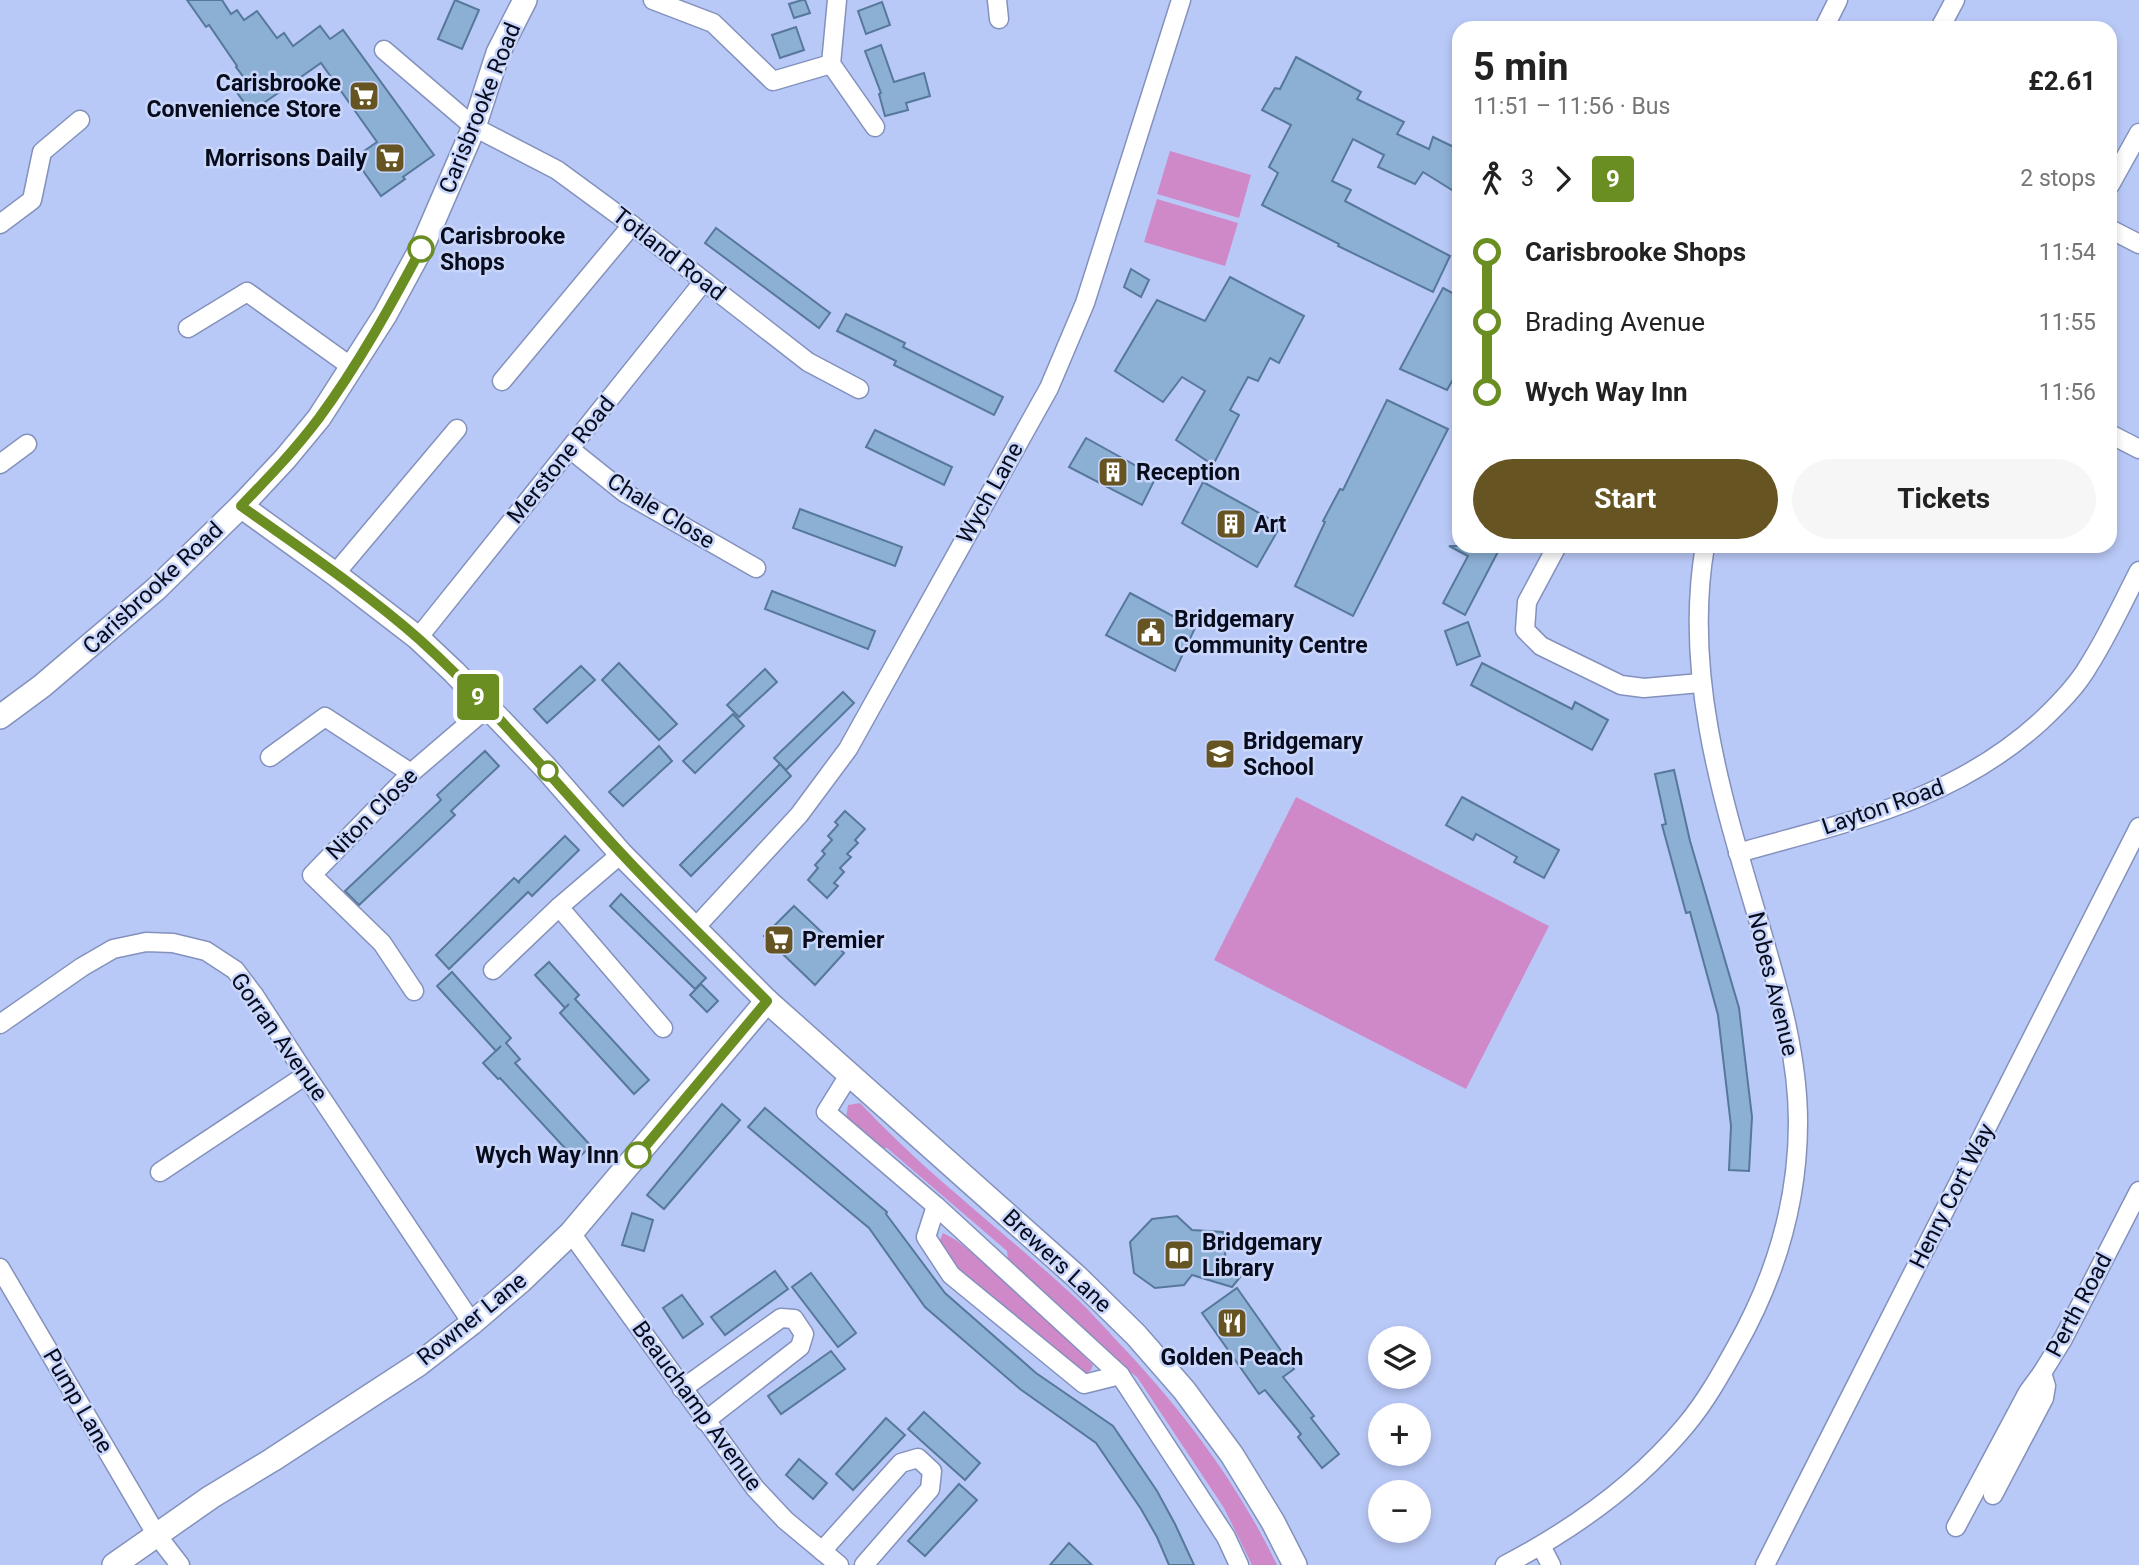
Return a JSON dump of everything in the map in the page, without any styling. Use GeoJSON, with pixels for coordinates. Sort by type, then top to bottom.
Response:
{"type":"FeatureCollection","features":[{"type":"Feature","properties":{"kind":"street","name":"Carisbrooke Road"},"geometry":{"type":"LineString","coordinates":[[0,717],[43,686],[156,589],[241,506],[311,428],[353,368],[423,245],[474,128],[498,53],[524,0]]}},
{"type":"Feature","properties":{"kind":"street"},"geometry":{"type":"LineString","coordinates":[[653,0],[713,23],[773,81],[831,64]]}},
{"type":"Feature","properties":{"kind":"street"},"geometry":{"type":"LineString","coordinates":[[837,0],[831,64],[875,127]]}},
{"type":"Feature","properties":{"kind":"street"},"geometry":{"type":"LineString","coordinates":[[997,0],[999,19]]}},
{"type":"Feature","properties":{"kind":"street","name":"Wych Lane"},"geometry":{"type":"LineString","coordinates":[[694,929],[799,816],[848,749],[1049,388],[1085,303],[1181,0]]}},
{"type":"Feature","properties":{"kind":"street"},"geometry":{"type":"LineString","coordinates":[[1828,21],[1838,0]]}},
{"type":"Feature","properties":{"kind":"street"},"geometry":{"type":"LineString","coordinates":[[1944,21],[1955,0]]}},
{"type":"Feature","properties":{"kind":"street","name":"Totland Road"},"geometry":{"type":"LineString","coordinates":[[384,50],[474,128],[557,170],[808,362],[859,389]]}},
{"type":"Feature","properties":{"kind":"street"},"geometry":{"type":"LineString","coordinates":[[0,224],[32,200],[42,152],[80,120]]}},
{"type":"Feature","properties":{"kind":"street"},"geometry":{"type":"LineString","coordinates":[[2117,172],[2139,133]]}},
{"type":"Feature","properties":{"kind":"street"},"geometry":{"type":"LineString","coordinates":[[502,382],[632,225]]}},
{"type":"Feature","properties":{"kind":"street"},"geometry":{"type":"LineString","coordinates":[[2117,233],[2139,244]]}},
{"type":"Feature","properties":{"kind":"street","name":"Merstone Road"},"geometry":{"type":"LineString","coordinates":[[418,638],[704,281]]}},
{"type":"Feature","properties":{"kind":"street"},"geometry":{"type":"LineString","coordinates":[[188,328],[247,292],[353,368]]}},
{"type":"Feature","properties":{"kind":"street"},"geometry":{"type":"LineString","coordinates":[[335,574],[457,429]]}},
{"type":"Feature","properties":{"kind":"street"},"geometry":{"type":"LineString","coordinates":[[2117,438],[2139,449]]}},
{"type":"Feature","properties":{"kind":"street"},"geometry":{"type":"LineString","coordinates":[[0,464],[27,444]]}},
{"type":"Feature","properties":{"kind":"street","name":"Chale Close"},"geometry":{"type":"LineString","coordinates":[[570,449],[625,493],[756,568]]}},
{"type":"Feature","properties":{"kind":"street","name":"Brewers Lane"},"geometry":{"type":"LineString","coordinates":[[241,506],[418,638],[488,707],[694,929],[767,1001],[1077,1277],[1136,1335],[1184,1390],[1232,1455],[1273,1522],[1295,1565]]}},
{"type":"Feature","properties":{"kind":"street"},"geometry":{"type":"LineString","coordinates":[[1553,553],[1527,603],[1525,630],[1541,646],[1621,685],[1644,688],[1700,683]]}},
{"type":"Feature","properties":{"kind":"street","name":"Nobes Avenue"},"geometry":{"type":"LineString","coordinates":[[1505,1565],[1541,1546],[1587,1516],[1629,1481],[1687,1424],[1715,1384],[1751,1322],[1772,1272],[1786,1226],[1795,1174],[1798,1120],[1792,1054],[1780,993],[1738,853],[1709,736],[1700,683],[1698,629],[1704,553]]}},
{"type":"Feature","properties":{"kind":"street","name":"Layton Road"},"geometry":{"type":"LineString","coordinates":[[1738,853],[1903,805],[1952,783],[1995,758],[2059,704],[2089,666],[2139,571]]}},
{"type":"Feature","properties":{"kind":"street","name":"Niton Close"},"geometry":{"type":"LineString","coordinates":[[414,991],[382,943],[312,875],[411,773],[488,707]]}},
{"type":"Feature","properties":{"kind":"street"},"geometry":{"type":"LineString","coordinates":[[270,757],[326,717],[411,773]]}},
{"type":"Feature","properties":{"kind":"street","name":"Henry Cort Way"},"geometry":{"type":"LineString","coordinates":[[1765,1565],[2139,827]]}},
{"type":"Feature","properties":{"kind":"street"},"geometry":{"type":"LineString","coordinates":[[493,970],[621,853]]}},
{"type":"Feature","properties":{"kind":"street"},"geometry":{"type":"LineString","coordinates":[[559,907],[663,1028]]}},
{"type":"Feature","properties":{"kind":"street","name":"Gorran Avenue"},"geometry":{"type":"LineString","coordinates":[[0,1024],[82,967],[113,949],[146,942],[173,943],[206,951],[235,970],[254,995],[472,1323]]}},
{"type":"Feature","properties":{"kind":"street","name":"Rowner Lane"},"geometry":{"type":"LineString","coordinates":[[114,1565],[156,1534],[419,1364],[522,1280],[571,1233],[767,1001]]}},
{"type":"Feature","properties":{"kind":"street"},"geometry":{"type":"LineString","coordinates":[[160,1172],[306,1075]]}},
{"type":"Feature","properties":{"kind":"street"},"geometry":{"type":"LineString","coordinates":[[849,1075],[826,1112],[936,1206],[1120,1375],[1226,1536],[1239,1565]]}},
{"type":"Feature","properties":{"kind":"street","name":"Perth Road"},"geometry":{"type":"LineString","coordinates":[[1993,1495],[2044,1398],[2046,1386],[2042,1374],[2063,1339],[2139,1191]]}},
{"type":"Feature","properties":{"kind":"street"},"geometry":{"type":"LineString","coordinates":[[936,1206],[926,1237],[951,1275],[1084,1384],[1120,1375]]}},
{"type":"Feature","properties":{"kind":"street","name":"Beauchamp Avenue"},"geometry":{"type":"LineString","coordinates":[[571,1233],[755,1488],[785,1520],[838,1565]]}},
{"type":"Feature","properties":{"kind":"street","name":"Pump Lane"},"geometry":{"type":"LineString","coordinates":[[0,1268],[156,1534]]}},
{"type":"Feature","properties":{"kind":"street"},"geometry":{"type":"LineString","coordinates":[[682,1389],[781,1318],[794,1319],[804,1334],[800,1348],[705,1421]]}},
{"type":"Feature","properties":{"kind":"street"},"geometry":{"type":"LineString","coordinates":[[1956,1527],[2028,1392],[2042,1374]]}},
{"type":"Feature","properties":{"kind":"street"},"geometry":{"type":"LineString","coordinates":[[822,1551],[901,1464],[918,1458],[932,1471],[930,1489],[864,1565]]}},
{"type":"Feature","properties":{"kind":"street"},"geometry":{"type":"LineString","coordinates":[[156,1534],[180,1565]]}},
{"type":"Feature","properties":{"kind":"street"},"geometry":{"type":"LineString","coordinates":[[1541,1546],[1551,1565]]}},
{"type":"Feature","properties":{"kind":"shaded area"},"geometry":{"type":"Polygon","coordinates":[[[1170,151],[1251,175],[1239,218],[1157,194],[1170,151]]]}},
{"type":"Feature","properties":{"kind":"shaded area"},"geometry":{"type":"Polygon","coordinates":[[[1157,199],[1238,223],[1225,266],[1144,242],[1157,199]]]}},
{"type":"Feature","properties":{"kind":"shaded area"},"geometry":{"type":"Polygon","coordinates":[[[1296,797],[1549,926],[1466,1089],[1214,960],[1296,797]]]}},
{"type":"Feature","properties":{"kind":"shaded area"},"geometry":{"type":"Polygon","coordinates":[[[860,1103],[912,1155],[1077,1299],[1141,1366],[1185,1419],[1226,1475],[1277,1565],[1252,1565],[1224,1508],[1137,1377],[1114,1360],[1008,1259],[1007,1251],[887,1148],[880,1148],[846,1118],[848,1105],[860,1103]]]}},
{"type":"Feature","properties":{"kind":"shaded area"},"geometry":{"type":"Polygon","coordinates":[[[943,1233],[956,1240],[1014,1286],[1093,1365],[1091,1370],[1082,1377],[960,1274],[940,1240],[943,1233]]]}},
{"type":"Feature","properties":{"kind":"building"},"geometry":{"type":"Polygon","coordinates":[[[187,0],[222,0],[231,14],[237,10],[244,20],[257,11],[277,38],[284,33],[293,46],[320,26],[330,39],[343,30],[434,155],[381,196],[354,158],[377,142],[321,63],[251,112],[233,87],[245,79],[209,25],[206,27],[187,0]]]}},
{"type":"Feature","properties":{"kind":"building"},"geometry":{"type":"Polygon","coordinates":[[[455,0],[479,10],[462,49],[438,39],[455,0]]]}},
{"type":"Feature","properties":{"kind":"building"},"geometry":{"type":"Polygon","coordinates":[[[805,0],[810,13],[794,18],[789,4],[805,0]]]}},
{"type":"Feature","properties":{"kind":"building"},"geometry":{"type":"Polygon","coordinates":[[[882,2],[890,25],[866,34],[858,11],[882,2]]]}},
{"type":"Feature","properties":{"kind":"building"},"geometry":{"type":"Polygon","coordinates":[[[796,27],[804,50],[780,58],[772,35],[796,27]]]}},
{"type":"Feature","properties":{"kind":"building"},"geometry":{"type":"Polygon","coordinates":[[[881,45],[894,82],[924,73],[930,96],[906,103],[908,110],[885,116],[879,94],[881,93],[865,51],[881,45]]]}},
{"type":"Feature","properties":{"kind":"building"},"geometry":{"type":"Polygon","coordinates":[[[1296,57],[1361,92],[1357,99],[1404,122],[1397,134],[1429,149],[1433,137],[1452,146],[1452,190],[1423,172],[1415,184],[1378,167],[1384,155],[1353,139],[1332,181],[1351,190],[1345,201],[1450,256],[1433,292],[1262,205],[1278,173],[1269,167],[1291,125],[1262,110],[1275,88],[1280,89],[1296,57]]]}},
{"type":"Feature","properties":{"kind":"building"},"geometry":{"type":"Polygon","coordinates":[[[716,228],[830,313],[819,328],[705,243],[716,228]]]}},
{"type":"Feature","properties":{"kind":"building"},"geometry":{"type":"Polygon","coordinates":[[[1131,269],[1149,280],[1141,297],[1124,287],[1131,269]]]}},
{"type":"Feature","properties":{"kind":"building"},"geometry":{"type":"Polygon","coordinates":[[[1230,277],[1304,316],[1279,363],[1270,358],[1258,381],[1248,377],[1230,410],[1239,415],[1213,465],[1176,440],[1205,391],[1182,377],[1163,402],[1115,371],[1157,300],[1205,321],[1230,277]]]}},
{"type":"Feature","properties":{"kind":"building"},"geometry":{"type":"Polygon","coordinates":[[[1443,288],[1452,293],[1452,381],[1447,390],[1400,369],[1443,288]]]}},
{"type":"Feature","properties":{"kind":"building"},"geometry":{"type":"Polygon","coordinates":[[[846,314],[905,343],[903,347],[1003,397],[994,415],[894,365],[896,361],[837,331],[846,314]]]}},
{"type":"Feature","properties":{"kind":"building"},"geometry":{"type":"Polygon","coordinates":[[[1387,400],[1448,429],[1353,616],[1295,586],[1325,522],[1323,521],[1340,489],[1343,490],[1387,400]]]}},
{"type":"Feature","properties":{"kind":"building"},"geometry":{"type":"Polygon","coordinates":[[[875,430],[952,467],[944,485],[866,447],[875,430]]]}},
{"type":"Feature","properties":{"kind":"building","name":"Reception"},"geometry":{"type":"Polygon","coordinates":[[[1086,438],[1156,477],[1142,505],[1069,467],[1086,438]]]}},
{"type":"Feature","properties":{"kind":"building","name":"Art"},"geometry":{"type":"Polygon","coordinates":[[[1203,482],[1281,525],[1257,567],[1182,523],[1203,482]]]}},
{"type":"Feature","properties":{"kind":"building"},"geometry":{"type":"Polygon","coordinates":[[[800,509],[902,547],[895,566],[793,528],[800,509]]]}},
{"type":"Feature","properties":{"kind":"building"},"geometry":{"type":"Polygon","coordinates":[[[1462,553],[1497,553],[1465,615],[1443,603],[1468,556],[1462,553]]]}},
{"type":"Feature","properties":{"kind":"building"},"geometry":{"type":"Polygon","coordinates":[[[772,591],[875,631],[868,649],[765,609],[772,591]]]}},
{"type":"Feature","properties":{"kind":"building","name":"Bridgemary Community Centre"},"geometry":{"type":"Polygon","coordinates":[[[1130,593],[1195,628],[1175,671],[1106,635],[1130,593]]]}},
{"type":"Feature","properties":{"kind":"building"},"geometry":{"type":"Polygon","coordinates":[[[1468,622],[1480,656],[1457,665],[1445,631],[1468,622]]]}},
{"type":"Feature","properties":{"kind":"building"},"geometry":{"type":"Polygon","coordinates":[[[619,663],[677,724],[659,740],[602,680],[619,663]]]}},
{"type":"Feature","properties":{"kind":"building"},"geometry":{"type":"Polygon","coordinates":[[[1482,663],[1572,709],[1575,702],[1608,720],[1592,750],[1471,685],[1482,663]]]}},
{"type":"Feature","properties":{"kind":"building"},"geometry":{"type":"Polygon","coordinates":[[[581,666],[595,680],[547,723],[534,709],[581,666]]]}},
{"type":"Feature","properties":{"kind":"building"},"geometry":{"type":"Polygon","coordinates":[[[765,669],[777,682],[739,717],[727,705],[765,669]]]}},
{"type":"Feature","properties":{"kind":"building"},"geometry":{"type":"Polygon","coordinates":[[[843,692],[854,703],[786,770],[774,758],[843,692]]]}},
{"type":"Feature","properties":{"kind":"building"},"geometry":{"type":"Polygon","coordinates":[[[733,714],[744,726],[695,773],[683,761],[733,714]]]}},
{"type":"Feature","properties":{"kind":"building"},"geometry":{"type":"Polygon","coordinates":[[[659,746],[672,761],[623,806],[609,792],[659,746]]]}},
{"type":"Feature","properties":{"kind":"building"},"geometry":{"type":"Polygon","coordinates":[[[485,751],[499,766],[451,811],[455,815],[359,905],[345,891],[441,800],[437,795],[485,751]]]}},
{"type":"Feature","properties":{"kind":"building"},"geometry":{"type":"Polygon","coordinates":[[[780,764],[791,776],[691,876],[680,865],[780,764]]]}},
{"type":"Feature","properties":{"kind":"building"},"geometry":{"type":"Polygon","coordinates":[[[1674,770],[1690,841],[1739,1008],[1752,1117],[1749,1171],[1729,1170],[1731,1126],[1718,1015],[1690,912],[1686,913],[1662,825],[1666,824],[1655,774],[1674,770]]]}},
{"type":"Feature","properties":{"kind":"building"},"geometry":{"type":"Polygon","coordinates":[[[1462,797],[1559,850],[1544,878],[1514,862],[1517,857],[1476,834],[1473,840],[1446,825],[1462,797]]]}},
{"type":"Feature","properties":{"kind":"building"},"geometry":{"type":"Polygon","coordinates":[[[845,811],[865,829],[855,840],[858,843],[847,854],[851,857],[840,868],[844,872],[834,883],[838,886],[827,898],[808,880],[818,868],[815,865],[825,854],[822,851],[832,840],[828,836],[838,825],[835,822],[845,811]]]}},
{"type":"Feature","properties":{"kind":"building"},"geometry":{"type":"Polygon","coordinates":[[[565,836],[579,850],[532,896],[528,892],[449,969],[436,955],[514,878],[518,882],[565,836]]]}},
{"type":"Feature","properties":{"kind":"building"},"geometry":{"type":"Polygon","coordinates":[[[621,894],[706,978],[695,989],[610,906],[621,894]]]}},
{"type":"Feature","properties":{"kind":"building"},"geometry":{"type":"Polygon","coordinates":[[[794,906],[844,953],[815,985],[764,936],[794,906]]]}},
{"type":"Feature","properties":{"kind":"building"},"geometry":{"type":"Polygon","coordinates":[[[549,962],[579,995],[575,999],[649,1080],[634,1094],[560,1013],[565,1008],[535,975],[549,962]]]}},
{"type":"Feature","properties":{"kind":"building"},"geometry":{"type":"Polygon","coordinates":[[[452,972],[511,1038],[506,1043],[520,1059],[515,1063],[591,1146],[576,1160],[483,1063],[496,1051],[437,986],[452,972]]]}},
{"type":"Feature","properties":{"kind":"building"},"geometry":{"type":"Polygon","coordinates":[[[701,984],[718,1001],[707,1012],[690,995],[701,984]]]}},
{"type":"Feature","properties":{"kind":"building"},"geometry":{"type":"Polygon","coordinates":[[[722,1104],[740,1120],[664,1209],[647,1195],[722,1104]]]}},
{"type":"Feature","properties":{"kind":"building"},"geometry":{"type":"Polygon","coordinates":[[[765,1108],[887,1212],[945,1293],[1036,1373],[1113,1426],[1157,1491],[1194,1565],[1169,1565],[1141,1509],[1096,1443],[1020,1389],[925,1307],[869,1228],[748,1127],[765,1108]]]}},
{"type":"Feature","properties":{"kind":"building"},"geometry":{"type":"Polygon","coordinates":[[[632,1213],[653,1220],[644,1251],[622,1245],[632,1213]]]}},
{"type":"Feature","properties":{"kind":"building","name":"Bridgemary Library"},"geometry":{"type":"Polygon","coordinates":[[[1177,1216],[1192,1230],[1223,1232],[1226,1262],[1241,1276],[1232,1287],[1192,1275],[1184,1285],[1155,1288],[1134,1273],[1130,1242],[1152,1219],[1177,1216]]]}},
{"type":"Feature","properties":{"kind":"building"},"geometry":{"type":"Polygon","coordinates":[[[775,1271],[788,1289],[725,1335],[711,1317],[775,1271]]]}},
{"type":"Feature","properties":{"kind":"building"},"geometry":{"type":"Polygon","coordinates":[[[811,1273],[856,1333],[838,1347],[792,1287],[811,1273]]]}},
{"type":"Feature","properties":{"kind":"building"},"geometry":{"type":"Polygon","coordinates":[[[1237,1288],[1294,1369],[1283,1377],[1314,1416],[1311,1418],[1339,1454],[1322,1468],[1298,1437],[1301,1434],[1265,1390],[1259,1394],[1202,1313],[1237,1288]]]}},
{"type":"Feature","properties":{"kind":"building"},"geometry":{"type":"Polygon","coordinates":[[[682,1295],[703,1324],[683,1338],[663,1308],[682,1295]]]}},
{"type":"Feature","properties":{"kind":"building"},"geometry":{"type":"Polygon","coordinates":[[[831,1351],[845,1369],[781,1414],[768,1396],[831,1351]]]}},
{"type":"Feature","properties":{"kind":"building"},"geometry":{"type":"Polygon","coordinates":[[[924,1412],[980,1463],[965,1480],[908,1429],[924,1412]]]}},
{"type":"Feature","properties":{"kind":"building"},"geometry":{"type":"Polygon","coordinates":[[[886,1418],[905,1435],[853,1490],[836,1474],[886,1418]]]}},
{"type":"Feature","properties":{"kind":"building"},"geometry":{"type":"Polygon","coordinates":[[[799,1459],[827,1483],[813,1499],[786,1475],[799,1459]]]}},
{"type":"Feature","properties":{"kind":"building"},"geometry":{"type":"Polygon","coordinates":[[[959,1484],[977,1500],[925,1556],[908,1541],[959,1484]]]}},
{"type":"Feature","properties":{"kind":"building"},"geometry":{"type":"Polygon","coordinates":[[[1069,1543],[1092,1565],[1050,1565],[1069,1543]]]}},
{"type":"Feature","properties":{"kind":"bus line","name":"9"},"geometry":{"type":"LineString","coordinates":[[421,249],[385,315],[319,418],[241,506],[418,638],[526,747],[694,929],[767,1001],[638,1155]]}},
{"type":"Feature","properties":{"kind":"place","name":"Carisbrooke Convenience Store"},"geometry":{"type":"Point","coordinates":[364,96]}},
{"type":"Feature","properties":{"kind":"place","name":"Morrisons Daily"},"geometry":{"type":"Point","coordinates":[390,158]}},
{"type":"Feature","properties":{"kind":"place","name":"Carisbrooke Shops"},"geometry":{"type":"Point","coordinates":[421,249]}},
{"type":"Feature","properties":{"kind":"place","name":"Reception"},"geometry":{"type":"Point","coordinates":[1113,472]}},
{"type":"Feature","properties":{"kind":"place","name":"Art"},"geometry":{"type":"Point","coordinates":[1231,524]}},
{"type":"Feature","properties":{"kind":"place","name":"Bridgemary Community Centre"},"geometry":{"type":"Point","coordinates":[1151,632]}},
{"type":"Feature","properties":{"kind":"place","name":"Bridgemary School"},"geometry":{"type":"Point","coordinates":[1220,754]}},
{"type":"Feature","properties":{"kind":"place","name":"Premier"},"geometry":{"type":"Point","coordinates":[779,940]}},
{"type":"Feature","properties":{"kind":"place","name":"Wych Way Inn"},"geometry":{"type":"Point","coordinates":[638,1155]}},
{"type":"Feature","properties":{"kind":"place","name":"Bridgemary Library"},"geometry":{"type":"Point","coordinates":[1179,1255]}},
{"type":"Feature","properties":{"kind":"place","name":"Golden Peach"},"geometry":{"type":"Point","coordinates":[1232,1323]}}]}
